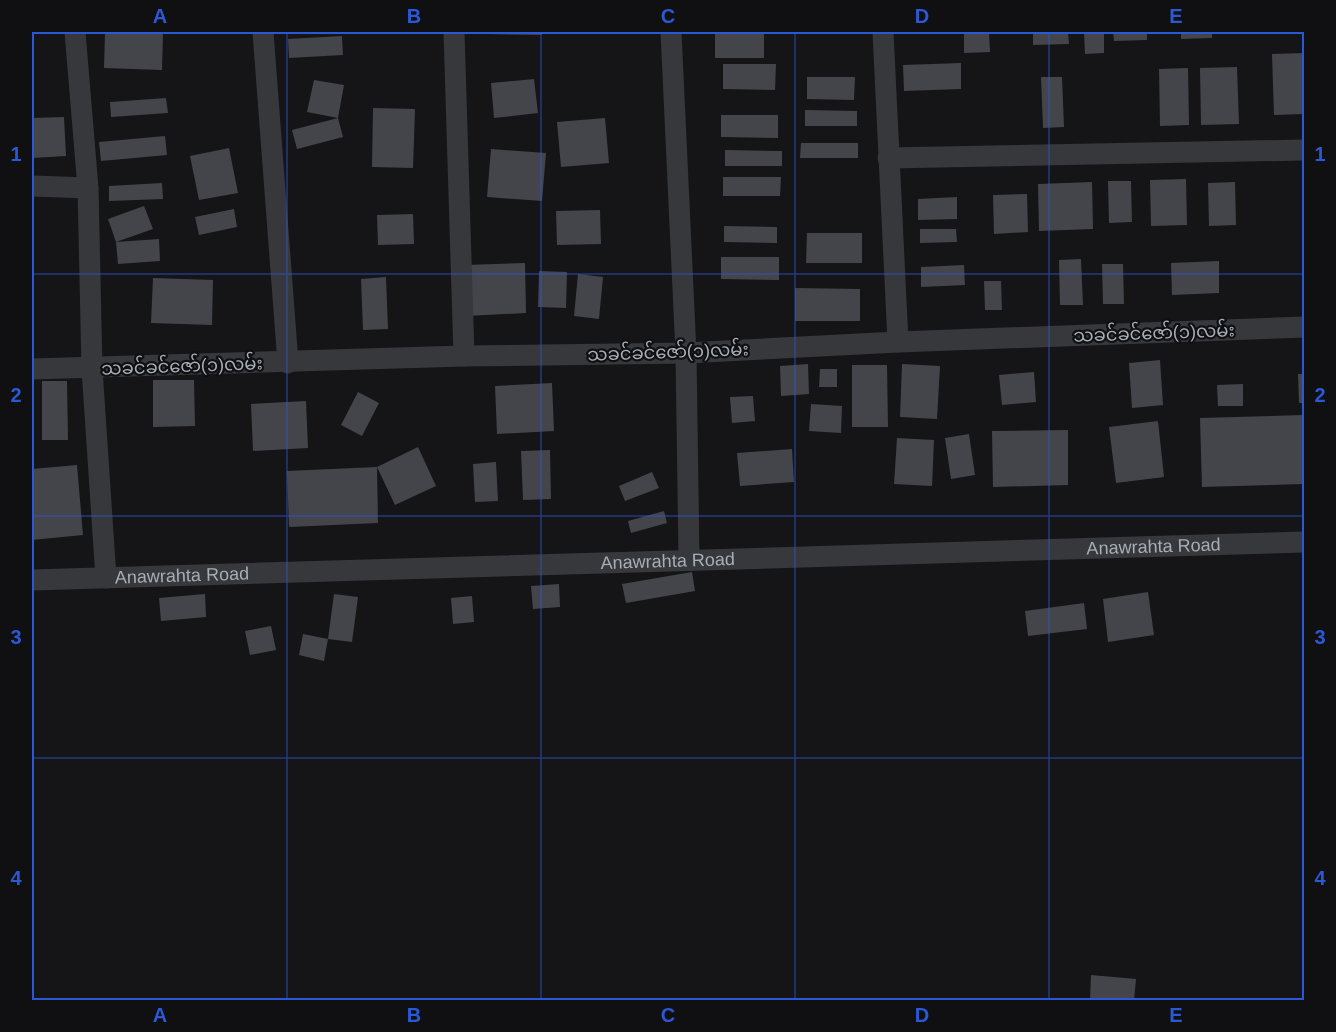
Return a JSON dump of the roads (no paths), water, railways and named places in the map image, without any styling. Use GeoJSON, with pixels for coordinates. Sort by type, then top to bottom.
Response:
{"type":"FeatureCollection","features":[{"type":"Feature","properties":{"kind":"street"},"geometry":{"type":"LineString","coordinates":[[75,32],[88,188],[92,369],[106,578]]}},
{"type":"Feature","properties":{"kind":"street"},"geometry":{"type":"LineString","coordinates":[[263,32],[288,363]]}},
{"type":"Feature","properties":{"kind":"street"},"geometry":{"type":"LineString","coordinates":[[454,32],[464,356]]}},
{"type":"Feature","properties":{"kind":"street"},"geometry":{"type":"LineString","coordinates":[[671,32],[686,353],[689,559]]}},
{"type":"Feature","properties":{"kind":"street"},"geometry":{"type":"LineString","coordinates":[[883,32],[898,342]]}},
{"type":"Feature","properties":{"kind":"street"},"geometry":{"type":"LineString","coordinates":[[888,158],[1305,150]]}},
{"type":"Feature","properties":{"kind":"street"},"geometry":{"type":"LineString","coordinates":[[32,186],[88,188]]}},
{"type":"Feature","properties":{"kind":"street","name":"သခင်ခင်ဇော်(၁)လမ်း"},"geometry":{"type":"LineString","coordinates":[[32,369],[92,369],[464,356],[686,353],[898,342],[1305,327]]}},
{"type":"Feature","properties":{"kind":"street","name":"Anawrahta Road"},"geometry":{"type":"LineString","coordinates":[[32,580],[1305,542]]}}]}
